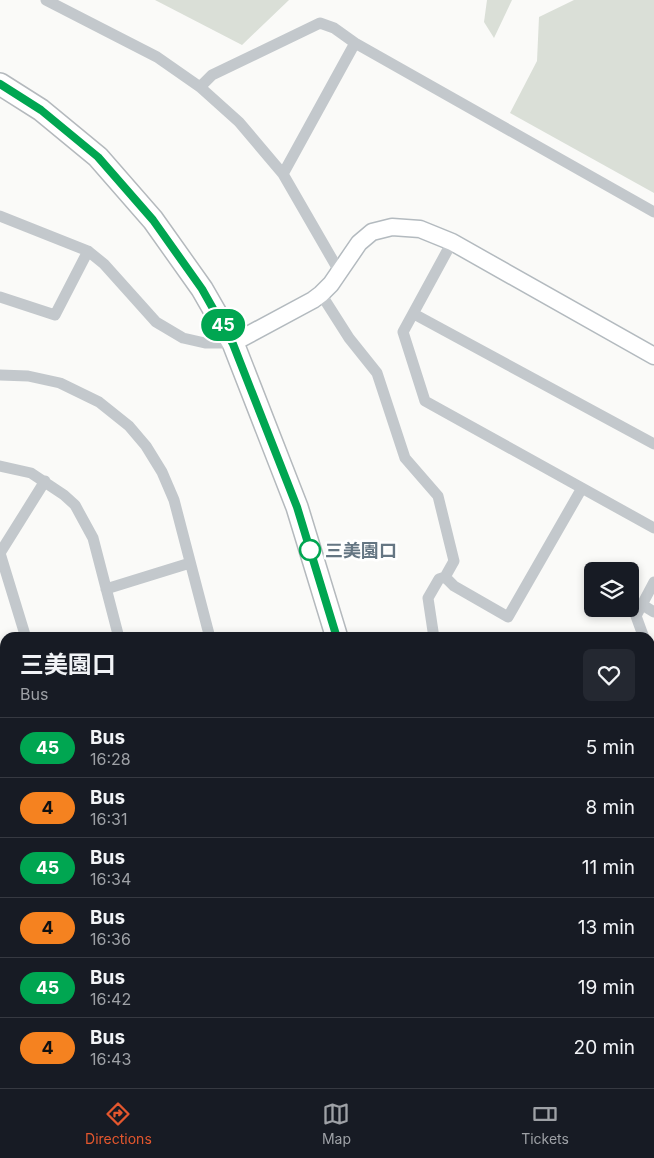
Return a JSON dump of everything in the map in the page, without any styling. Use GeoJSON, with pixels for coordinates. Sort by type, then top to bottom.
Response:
{"type":"FeatureCollection","features":[{"type":"Feature","properties":{"kind":"highway"},"geometry":{"type":"LineString","coordinates":[[0,84],[41,110],[98,157],[153,220],[202,289],[233,344],[297,507],[335,632]]}},
{"type":"Feature","properties":{"kind":"street"},"geometry":{"type":"LineString","coordinates":[[46,0],[157,57],[200,87],[238,122],[283,174],[339,271]]}},
{"type":"Feature","properties":{"kind":"street"},"geometry":{"type":"LineString","coordinates":[[200,87],[212,75],[320,23],[334,28],[355,43],[654,212]]}},
{"type":"Feature","properties":{"kind":"street"},"geometry":{"type":"LineString","coordinates":[[283,174],[355,43]]}},
{"type":"Feature","properties":{"kind":"street"},"geometry":{"type":"LineString","coordinates":[[0,216],[88,250],[104,264],[156,322],[183,338],[205,343],[233,344],[313,300],[331,284],[359,243],[372,232],[392,227],[420,229],[452,242],[654,356]]}},
{"type":"Feature","properties":{"kind":"street"},"geometry":{"type":"LineString","coordinates":[[452,242],[403,332],[425,401],[654,528]]}},
{"type":"Feature","properties":{"kind":"street"},"geometry":{"type":"LineString","coordinates":[[0,297],[55,315],[88,250]]}},
{"type":"Feature","properties":{"kind":"street"},"geometry":{"type":"LineString","coordinates":[[321,294],[349,338],[377,373],[405,458],[438,496],[454,561],[445,577],[439,579],[428,598],[433,632]]}},
{"type":"Feature","properties":{"kind":"street"},"geometry":{"type":"LineString","coordinates":[[414,314],[654,444]]}},
{"type":"Feature","properties":{"kind":"street"},"geometry":{"type":"LineString","coordinates":[[0,375],[28,376],[60,383],[99,402],[129,426],[146,446],[162,472],[171,493],[208,632]]}},
{"type":"Feature","properties":{"kind":"street"},"geometry":{"type":"LineString","coordinates":[[0,466],[31,473],[45,481],[75,505],[93,538],[117,632]]}},
{"type":"Feature","properties":{"kind":"street"},"geometry":{"type":"LineString","coordinates":[[24,632],[0,553],[45,481]]}},
{"type":"Feature","properties":{"kind":"street"},"geometry":{"type":"LineString","coordinates":[[445,577],[454,586],[508,617],[582,488]]}},
{"type":"Feature","properties":{"kind":"street"},"geometry":{"type":"LineString","coordinates":[[106,589],[190,563]]}},
{"type":"Feature","properties":{"kind":"street"},"geometry":{"type":"LineString","coordinates":[[642,632],[636,616],[654,582]]}},
{"type":"Feature","properties":{"kind":"street"},"geometry":{"type":"LineString","coordinates":[[641,604],[654,612]]}},
{"type":"Feature","properties":{"kind":"shaded area"},"geometry":{"type":"Polygon","coordinates":[[[155,0],[289,0],[242,45],[155,0]]]}},
{"type":"Feature","properties":{"kind":"shaded area"},"geometry":{"type":"Polygon","coordinates":[[[487,0],[512,0],[494,38],[484,22],[487,0]]]}},
{"type":"Feature","properties":{"kind":"shaded area"},"geometry":{"type":"Polygon","coordinates":[[[574,0],[654,0],[654,193],[510,113],[537,61],[539,17],[574,0]]]}},
{"type":"Feature","properties":{"kind":"bus line","name":"45"},"geometry":{"type":"LineString","coordinates":[[0,84],[41,110],[98,157],[153,220],[202,289],[233,344],[297,507],[335,632]]}},
{"type":"Feature","properties":{"kind":"place","name":"三美園口"},"geometry":{"type":"Point","coordinates":[310,550]}}]}
